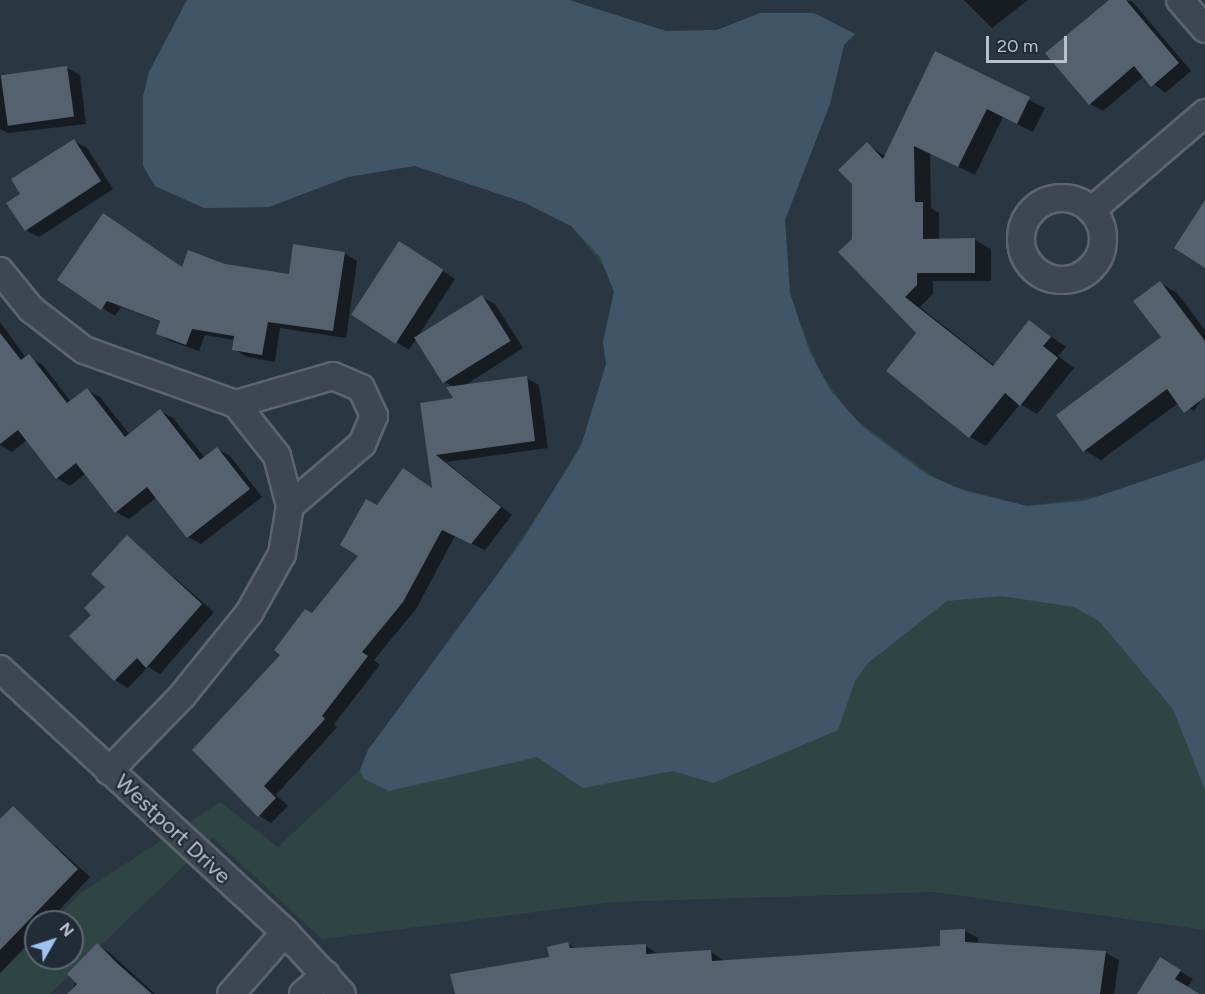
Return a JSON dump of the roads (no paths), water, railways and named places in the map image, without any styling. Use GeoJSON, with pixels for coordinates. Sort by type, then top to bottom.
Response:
{"type":"FeatureCollection","features":[{"type":"Feature","properties":{"kind":"street"},"geometry":{"type":"LineString","coordinates":[[1180,0],[1205,29]]}},
{"type":"Feature","properties":{"kind":"street"},"geometry":{"type":"LineString","coordinates":[[1092,210],[1205,112]]}},
{"type":"Feature","properties":{"kind":"street"},"geometry":{"type":"LineString","coordinates":[[0,271],[31,309],[84,350],[236,404],[277,456],[290,506],[282,554],[249,613],[182,696],[109,771]]}},
{"type":"Feature","properties":{"kind":"street"},"geometry":{"type":"LineString","coordinates":[[236,404],[333,376],[362,388],[374,416],[362,444],[290,506]]}},
{"type":"Feature","properties":{"kind":"street","name":"Westport Drive"},"geometry":{"type":"LineString","coordinates":[[0,669],[285,932],[342,994]]}},
{"type":"Feature","properties":{"kind":"street"},"geometry":{"type":"LineString","coordinates":[[231,994],[285,932]]}},
{"type":"Feature","properties":{"kind":"street"},"geometry":{"type":"LineString","coordinates":[[303,994],[326,974]]}},
{"type":"Feature","properties":{"kind":"water"},"geometry":{"type":"Polygon","coordinates":[[[187,0],[569,0],[666,31],[717,30],[760,13],[814,13],[855,34],[844,45],[830,104],[785,220],[790,293],[809,350],[830,390],[863,427],[926,474],[965,491],[1027,506],[1084,501],[1205,460],[1205,790],[1173,709],[1099,621],[1074,607],[1001,596],[947,601],[868,663],[855,681],[838,730],[713,783],[673,771],[583,788],[537,757],[389,791],[364,779],[360,770],[368,750],[522,541],[581,446],[606,364],[603,342],[614,292],[600,257],[571,226],[523,202],[415,166],[348,177],[269,207],[204,208],[155,186],[143,166],[143,97],[149,72],[187,0]]]}}]}
